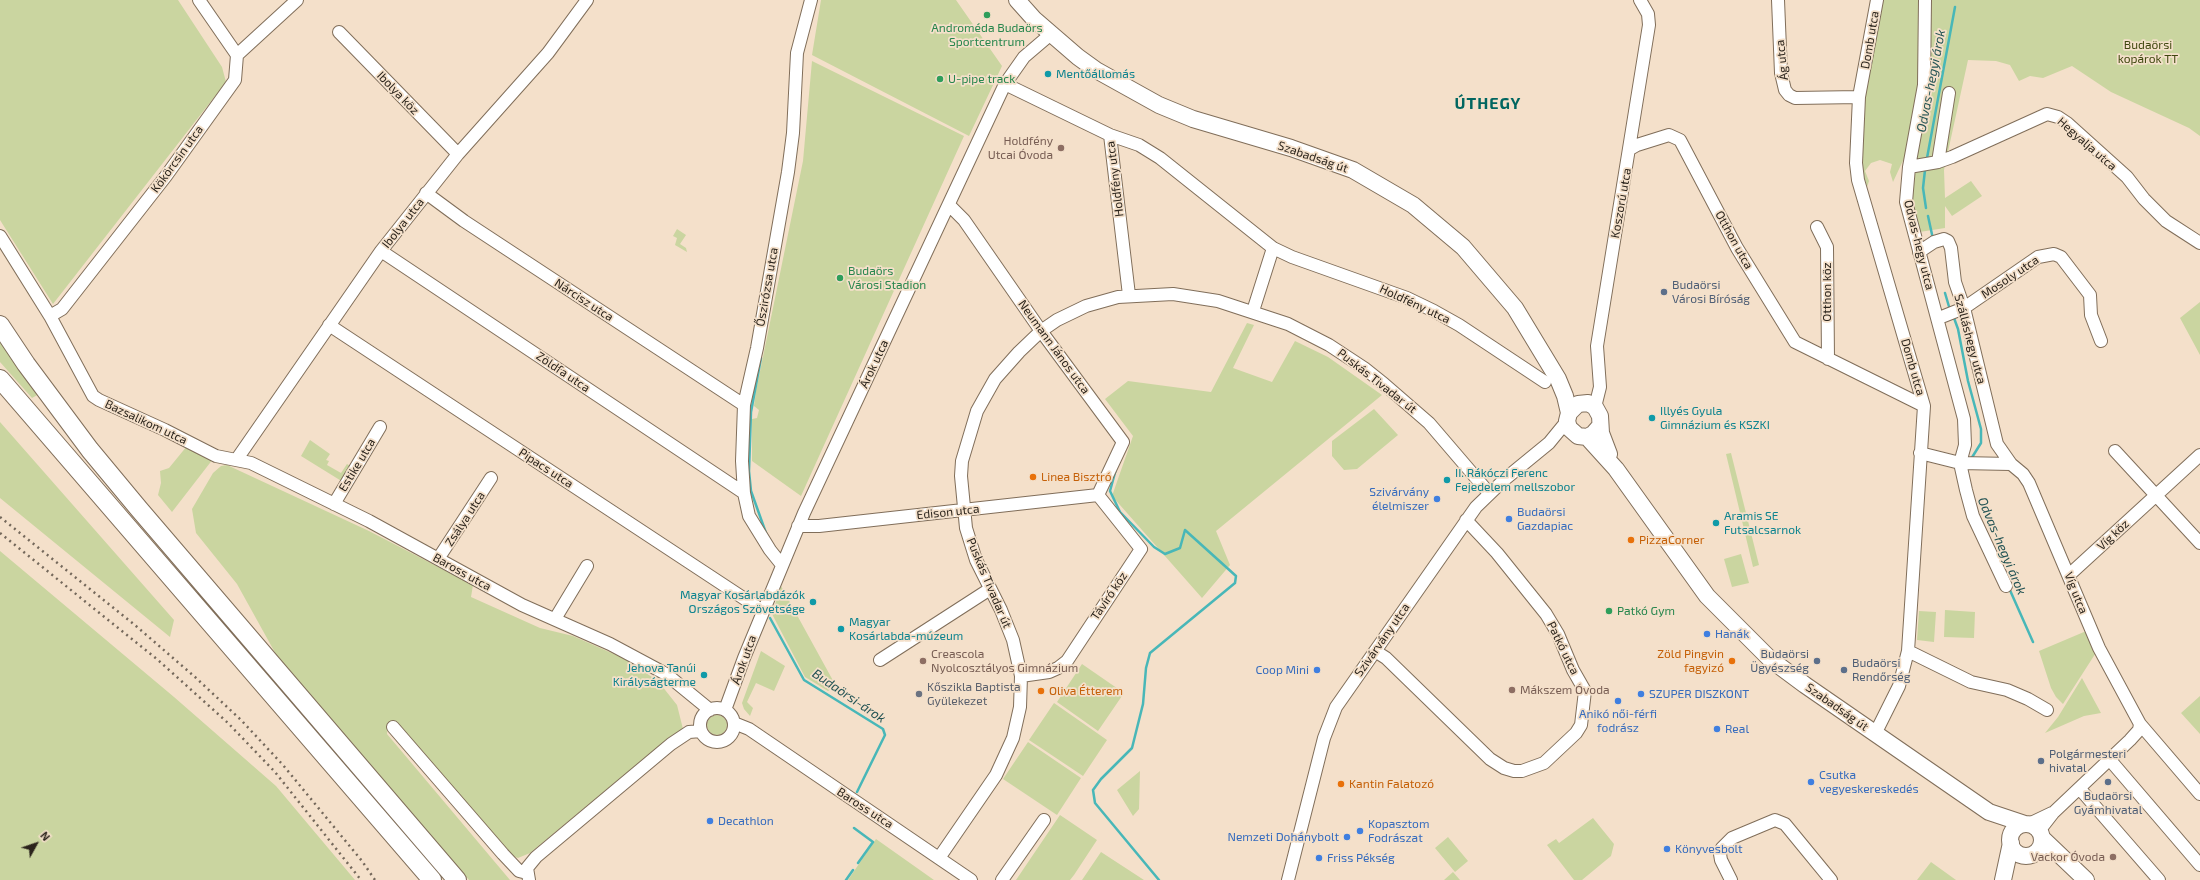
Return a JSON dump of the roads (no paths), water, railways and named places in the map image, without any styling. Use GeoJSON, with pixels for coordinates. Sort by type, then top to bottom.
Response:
{"type":"FeatureCollection","features":[{"type":"Feature","properties":{"kind":"highway"},"geometry":{"type":"LineString","coordinates":[[0,325],[26,364],[90,450],[458,880]]}},
{"type":"Feature","properties":{"kind":"highway"},"geometry":{"type":"LineString","coordinates":[[0,379],[432,880]]}},
{"type":"Feature","properties":{"kind":"main road","name":"Szabadság út"},"geometry":{"type":"LineString","coordinates":[[1017,0],[1050,34],[1096,70],[1159,105],[1194,119],[1291,148],[1353,170],[1413,205],[1463,247],[1495,282],[1514,308],[1552,381],[1565,396],[1579,426],[1616,469],[1700,587],[1729,620],[1787,673],[1875,734],[1989,812],[2034,829],[2082,876]]}},
{"type":"Feature","properties":{"kind":"main road","name":"Szabadság út"},"geometry":{"type":"LineString","coordinates":[[1552,381],[1589,405],[1600,416],[1579,426]]}},
{"type":"Feature","properties":{"kind":"main road"},"geometry":{"type":"LineString","coordinates":[[1579,426],[1578,404],[1589,405]]}},
{"type":"Feature","properties":{"kind":"main road","name":"Szabadság út"},"geometry":{"type":"LineString","coordinates":[[1989,812],[2011,840]]}},
{"type":"Feature","properties":{"kind":"main road"},"geometry":{"type":"LineString","coordinates":[[2015,829],[2034,829],[2040,848],[2030,854],[2004,880],[2011,840],[2015,829]]}},
{"type":"Feature","properties":{"kind":"main road"},"geometry":{"type":"LineString","coordinates":[[2011,840],[2015,850],[2030,854]]}},
{"type":"Feature","properties":{"kind":"main road","name":"Szabadság út"},"geometry":{"type":"LineString","coordinates":[[2030,854],[2048,857],[2082,876]]}},
{"type":"Feature","properties":{"kind":"street"},"geometry":{"type":"LineString","coordinates":[[199,0],[237,55],[297,0]]}},
{"type":"Feature","properties":{"kind":"street","name":"Ibolya utca"},"geometry":{"type":"LineString","coordinates":[[239,460],[239,456],[381,251],[458,154],[548,53],[587,0]]}},
{"type":"Feature","properties":{"kind":"street","name":"Őszirózsa utca"},"geometry":{"type":"LineString","coordinates":[[782,565],[770,550],[749,516],[744,493],[742,461],[744,406],[757,348],[790,165],[797,53],[811,0]]}},
{"type":"Feature","properties":{"kind":"street","name":"Koszorú utca"},"geometry":{"type":"LineString","coordinates":[[1589,405],[1600,387],[1597,346],[1649,25],[1648,14],[1640,0]]}},
{"type":"Feature","properties":{"kind":"street","name":"Ág utca"},"geometry":{"type":"LineString","coordinates":[[1778,0],[1781,73],[1785,90],[1789,95],[1795,98],[1859,97]]}},
{"type":"Feature","properties":{"kind":"street","name":"Domb utca"},"geometry":{"type":"LineString","coordinates":[[1875,734],[1899,686],[1908,650],[1924,406],[1858,180],[1856,163],[1859,97],[1876,0]]}},
{"type":"Feature","properties":{"kind":"street","name":"Odvas-hegy utca"},"geometry":{"type":"LineString","coordinates":[[1925,0],[1924,85],[1909,167],[1906,202],[1964,419],[1965,445],[1960,463]]}},
{"type":"Feature","properties":{"kind":"street","name":"Ibolya köz"},"geometry":{"type":"LineString","coordinates":[[339,32],[458,154]]}},
{"type":"Feature","properties":{"kind":"street","name":"Árok utca"},"geometry":{"type":"LineString","coordinates":[[725,710],[798,526],[1005,84],[1024,57],[1050,34]]}},
{"type":"Feature","properties":{"kind":"street","name":"Kökörcsin utca"},"geometry":{"type":"LineString","coordinates":[[50,316],[62,309],[166,176],[235,80],[237,55]]}},
{"type":"Feature","properties":{"kind":"street","name":"Holdfény utca"},"geometry":{"type":"LineString","coordinates":[[1005,84],[1110,135],[1139,145],[1160,158],[1273,248],[1292,257],[1407,298],[1459,325],[1552,381]]}},
{"type":"Feature","properties":{"kind":"street"},"geometry":{"type":"LineString","coordinates":[[1938,162],[1949,93]]}},
{"type":"Feature","properties":{"kind":"street","name":"Hegyalja utca"},"geometry":{"type":"LineString","coordinates":[[1909,167],[1938,162],[2047,114],[2058,117],[2127,177],[2144,199],[2166,222],[2200,243]]}},
{"type":"Feature","properties":{"kind":"street","name":"Holdfény utca"},"geometry":{"type":"LineString","coordinates":[[1110,135],[1129,295]]}},
{"type":"Feature","properties":{"kind":"street","name":"Otthon utca"},"geometry":{"type":"LineString","coordinates":[[1630,149],[1637,145],[1669,135],[1680,140],[1737,248],[1789,335],[1801,346],[1924,406]]}},
{"type":"Feature","properties":{"kind":"street","name":"Nárcisz utca"},"geometry":{"type":"LineString","coordinates":[[426,193],[464,221],[744,406]]}},
{"type":"Feature","properties":{"kind":"street","name":"Neumann János utca"},"geometry":{"type":"LineString","coordinates":[[949,205],[964,220],[1041,331],[1123,442],[1098,495]]}},
{"type":"Feature","properties":{"kind":"street","name":"Otthon köz"},"geometry":{"type":"LineString","coordinates":[[1817,227],[1827,247],[1828,359]]}},
{"type":"Feature","properties":{"kind":"street","name":"Bazsalikom utca"},"geometry":{"type":"LineString","coordinates":[[0,236],[50,316],[89,388],[98,400],[165,430],[216,456],[239,460]]}},
{"type":"Feature","properties":{"kind":"street","name":"Szálláshegy utca"},"geometry":{"type":"LineString","coordinates":[[1919,252],[1934,242],[1944,239],[1948,241],[1951,248],[1955,282],[1964,308],[1997,444],[2011,464]]}},
{"type":"Feature","properties":{"kind":"street"},"geometry":{"type":"LineString","coordinates":[[1253,311],[1273,248]]}},
{"type":"Feature","properties":{"kind":"street","name":"Zöldfa utca"},"geometry":{"type":"LineString","coordinates":[[381,251],[744,493]]}},
{"type":"Feature","properties":{"kind":"street","name":"Mosoly utca"},"geometry":{"type":"LineString","coordinates":[[1938,318],[1964,308],[2038,257],[2054,254],[2061,258],[2090,295],[2091,315],[2101,341]]}},
{"type":"Feature","properties":{"kind":"street","name":"Puskás Tivadar út"},"geometry":{"type":"LineString","coordinates":[[939,858],[996,775],[1010,744],[1020,707],[1021,676],[1013,640],[976,560],[966,528],[962,461],[977,411],[995,379],[1019,352],[1041,331],[1057,320],[1086,306],[1129,295],[1172,294],[1193,296],[1253,311],[1309,334],[1364,368],[1429,423],[1489,493]]}},
{"type":"Feature","properties":{"kind":"street","name":"Pipacs utca"},"geometry":{"type":"LineString","coordinates":[[329,325],[763,611]]}},
{"type":"Feature","properties":{"kind":"street","name":"Szivárvány utca"},"geometry":{"type":"LineString","coordinates":[[1288,880],[1330,722],[1336,707],[1466,520],[1489,493],[1549,443],[1579,426]]}},
{"type":"Feature","properties":{"kind":"street","name":"Estike utca"},"geometry":{"type":"LineString","coordinates":[[334,504],[380,427]]}},
{"type":"Feature","properties":{"kind":"street"},"geometry":{"type":"LineString","coordinates":[[2115,451],[2200,543]]}},
{"type":"Feature","properties":{"kind":"street"},"geometry":{"type":"LineString","coordinates":[[1920,453],[1960,463],[2011,464]]}},
{"type":"Feature","properties":{"kind":"street","name":"Víg köz"},"geometry":{"type":"LineString","coordinates":[[2069,575],[2200,455]]}},
{"type":"Feature","properties":{"kind":"street","name":"Baross utca"},"geometry":{"type":"LineString","coordinates":[[239,460],[251,463],[334,504],[522,605],[610,644],[666,674],[682,688],[706,714]]}},
{"type":"Feature","properties":{"kind":"street"},"geometry":{"type":"LineString","coordinates":[[1960,463],[1973,516],[2006,586]]}},
{"type":"Feature","properties":{"kind":"street","name":"Víg utca"},"geometry":{"type":"LineString","coordinates":[[2011,464],[2023,474],[2029,483],[2099,648],[2140,724],[2200,794]]}},
{"type":"Feature","properties":{"kind":"street","name":"Zsálya utca"},"geometry":{"type":"LineString","coordinates":[[438,559],[491,478]]}},
{"type":"Feature","properties":{"kind":"street","name":"Edison utca"},"geometry":{"type":"LineString","coordinates":[[798,526],[819,526],[1098,495]]}},
{"type":"Feature","properties":{"kind":"street","name":"Távíró köz"},"geometry":{"type":"LineString","coordinates":[[1021,676],[1049,672],[1067,661],[1141,549],[1098,495]]}},
{"type":"Feature","properties":{"kind":"street","name":"Patkó utca"},"geometry":{"type":"LineString","coordinates":[[1375,651],[1391,663],[1490,759],[1504,768],[1514,772],[1522,771],[1544,763],[1569,742],[1581,725],[1585,691],[1573,670],[1558,634],[1546,614],[1466,520]]}},
{"type":"Feature","properties":{"kind":"street"},"geometry":{"type":"LineString","coordinates":[[555,619],[587,566]]}},
{"type":"Feature","properties":{"kind":"street"},"geometry":{"type":"LineString","coordinates":[[880,660],[990,589]]}},
{"type":"Feature","properties":{"kind":"street"},"geometry":{"type":"LineString","coordinates":[[1908,650],[1972,682],[2006,690],[2028,699],[2047,710]]}},
{"type":"Feature","properties":{"kind":"street"},"geometry":{"type":"LineString","coordinates":[[528,877],[528,865],[536,857],[672,744],[689,732],[701,731],[710,740],[718,742],[725,740],[733,730],[734,723],[731,716],[725,710],[715,708],[706,714],[701,731]]}},
{"type":"Feature","properties":{"kind":"street","name":"Baross utca"},"geometry":{"type":"LineString","coordinates":[[734,723],[749,729],[759,738],[971,880]]}},
{"type":"Feature","properties":{"kind":"street"},"geometry":{"type":"LineString","coordinates":[[2034,829],[2110,760],[2139,730],[2140,724]]}},
{"type":"Feature","properties":{"kind":"street"},"geometry":{"type":"LineString","coordinates":[[393,727],[503,854],[519,871],[528,877]]}},
{"type":"Feature","properties":{"kind":"street","name":"Baross utca"},"geometry":{"type":"LineString","coordinates":[[725,740],[738,735],[759,738]]}},
{"type":"Feature","properties":{"kind":"street"},"geometry":{"type":"LineString","coordinates":[[2110,760],[2200,864]]}},
{"type":"Feature","properties":{"kind":"street"},"geometry":{"type":"LineString","coordinates":[[2080,788],[2159,880]]}},
{"type":"Feature","properties":{"kind":"street"},"geometry":{"type":"LineString","coordinates":[[1002,880],[1044,820]]}},
{"type":"Feature","properties":{"kind":"street"},"geometry":{"type":"LineString","coordinates":[[1731,880],[1721,860],[1720,854],[1722,848],[1732,838],[1775,820],[1785,824],[1831,880]]}},
{"type":"Feature","properties":{"kind":"waterway","name":"Odvas-hegyi árok"},"geometry":{"type":"LineString","coordinates":[[1927,158],[1955,7]]}},
{"type":"Feature","properties":{"kind":"waterway","name":"Odvas-hegyi árok"},"geometry":{"type":"LineString","coordinates":[[1925,170],[1923,188],[1926,208]]}},
{"type":"Feature","properties":{"kind":"waterway","name":"Odvas-hegyi árok"},"geometry":{"type":"LineString","coordinates":[[1928,216],[1933,239]]}},
{"type":"Feature","properties":{"kind":"waterway","name":"Odvas-hegyi árok"},"geometry":{"type":"LineString","coordinates":[[1945,293],[1950,310]]}},
{"type":"Feature","properties":{"kind":"waterway","name":"Odvas-hegyi árok"},"geometry":{"type":"LineString","coordinates":[[1954,318],[1958,329],[1968,381],[1981,429],[1981,443],[1971,459]]}},
{"type":"Feature","properties":{"kind":"waterway","name":"Budaörsi-árok"},"geometry":{"type":"LineString","coordinates":[[761,358],[751,412],[749,471],[751,491],[766,533]]}},
{"type":"Feature","properties":{"kind":"waterway"},"geometry":{"type":"LineString","coordinates":[[1116,469],[1110,491],[1120,512],[1154,547],[1165,554],[1180,548],[1185,530],[1236,576],[1235,583],[1150,653],[1146,668],[1143,704],[1132,748],[1101,779],[1093,790],[1095,803],[1159,880]]}},
{"type":"Feature","properties":{"kind":"waterway","name":"Odvas-hegyi árok"},"geometry":{"type":"LineString","coordinates":[[2009,588],[2033,642]]}},
{"type":"Feature","properties":{"kind":"waterway","name":"Budaörsi-árok"},"geometry":{"type":"LineString","coordinates":[[770,618],[804,680],[883,729],[885,735],[857,792]]}},
{"type":"Feature","properties":{"kind":"waterway","name":"Budaörsi-árok"},"geometry":{"type":"LineString","coordinates":[[854,828],[873,842],[858,863]]}},
{"type":"Feature","properties":{"kind":"waterway","name":"Budaörsi-árok"},"geometry":{"type":"LineString","coordinates":[[846,880],[853,870]]}},
{"type":"Feature","properties":{"kind":"railway"},"geometry":{"type":"LineString","coordinates":[[0,517],[136,626],[195,677],[241,720],[283,765],[362,861],[375,880]]}},
{"type":"Feature","properties":{"kind":"railway"},"geometry":{"type":"LineString","coordinates":[[0,533],[158,660],[228,723],[275,772],[361,880]]}},
{"type":"Feature","properties":{"kind":"place","name":"Androméda Budaörs Sportcentrum"},"geometry":{"type":"Point","coordinates":[987,15]}},
{"type":"Feature","properties":{"kind":"place","name":"Mentőállomás"},"geometry":{"type":"Point","coordinates":[1048,74]}},
{"type":"Feature","properties":{"kind":"place","name":"U-pipe track"},"geometry":{"type":"Point","coordinates":[940,79]}},
{"type":"Feature","properties":{"kind":"place","name":"Holdfény Utcai Óvoda"},"geometry":{"type":"Point","coordinates":[1061,148]}},
{"type":"Feature","properties":{"kind":"place","name":"Budaörs Városi Stadion"},"geometry":{"type":"Point","coordinates":[840,278]}},
{"type":"Feature","properties":{"kind":"place","name":"Budaörsi Városi Bíróság"},"geometry":{"type":"Point","coordinates":[1664,292]}},
{"type":"Feature","properties":{"kind":"place","name":"Illyés Gyula Gimnázium és KSZKI"},"geometry":{"type":"Point","coordinates":[1652,418]}},
{"type":"Feature","properties":{"kind":"place","name":"Linea Bisztró"},"geometry":{"type":"Point","coordinates":[1033,477]}},
{"type":"Feature","properties":{"kind":"place","name":"II. Rákóczi Ferenc Fejedelem mellszobor"},"geometry":{"type":"Point","coordinates":[1447,480]}},
{"type":"Feature","properties":{"kind":"place","name":"Szivárvány élelmiszer"},"geometry":{"type":"Point","coordinates":[1437,499]}},
{"type":"Feature","properties":{"kind":"place","name":"Budaörsi Gazdapiac"},"geometry":{"type":"Point","coordinates":[1509,519]}},
{"type":"Feature","properties":{"kind":"place","name":"Aramis SE Futsalcsarnok"},"geometry":{"type":"Point","coordinates":[1716,523]}},
{"type":"Feature","properties":{"kind":"place","name":"PizzaCorner"},"geometry":{"type":"Point","coordinates":[1631,540]}},
{"type":"Feature","properties":{"kind":"place","name":"Magyar Kosárlabdázók Országos Szövetsége"},"geometry":{"type":"Point","coordinates":[813,602]}},
{"type":"Feature","properties":{"kind":"place","name":"Patkó Gym"},"geometry":{"type":"Point","coordinates":[1609,611]}},
{"type":"Feature","properties":{"kind":"place","name":"Magyar Kosárlabda-múzeum"},"geometry":{"type":"Point","coordinates":[841,629]}},
{"type":"Feature","properties":{"kind":"place","name":"Hanák"},"geometry":{"type":"Point","coordinates":[1707,634]}},
{"type":"Feature","properties":{"kind":"place","name":"Creascola Nyolcosztályos Gimnázium"},"geometry":{"type":"Point","coordinates":[923,661]}},
{"type":"Feature","properties":{"kind":"place","name":"Zöld Pingvin fagyizó"},"geometry":{"type":"Point","coordinates":[1732,661]}},
{"type":"Feature","properties":{"kind":"place","name":"Budaörsi Ügyészség"},"geometry":{"type":"Point","coordinates":[1817,661]}},
{"type":"Feature","properties":{"kind":"place","name":"Coop Mini"},"geometry":{"type":"Point","coordinates":[1317,670]}},
{"type":"Feature","properties":{"kind":"place","name":"Budaörsi Rendőrség"},"geometry":{"type":"Point","coordinates":[1844,670]}},
{"type":"Feature","properties":{"kind":"place","name":"Jehova Tanúi Királyságterme"},"geometry":{"type":"Point","coordinates":[704,675]}},
{"type":"Feature","properties":{"kind":"place","name":"Mákszem Óvoda"},"geometry":{"type":"Point","coordinates":[1512,690]}},
{"type":"Feature","properties":{"kind":"place","name":"Oliva Étterem"},"geometry":{"type":"Point","coordinates":[1041,691]}},
{"type":"Feature","properties":{"kind":"place","name":"Kőszikla Baptista Gyülekezet"},"geometry":{"type":"Point","coordinates":[919,694]}},
{"type":"Feature","properties":{"kind":"place","name":"SZUPER DISZKONT"},"geometry":{"type":"Point","coordinates":[1641,694]}},
{"type":"Feature","properties":{"kind":"place","name":"Anikó női-férfi fodrász"},"geometry":{"type":"Point","coordinates":[1618,701]}},
{"type":"Feature","properties":{"kind":"place","name":"Real"},"geometry":{"type":"Point","coordinates":[1717,729]}},
{"type":"Feature","properties":{"kind":"place","name":"Polgármesteri hivatal"},"geometry":{"type":"Point","coordinates":[2041,761]}},
{"type":"Feature","properties":{"kind":"place","name":"Csutka vegyeskereskedés"},"geometry":{"type":"Point","coordinates":[1811,782]}},
{"type":"Feature","properties":{"kind":"place","name":"Budaörsi Gyámhivatal"},"geometry":{"type":"Point","coordinates":[2108,782]}},
{"type":"Feature","properties":{"kind":"place","name":"Kantin Falatozó"},"geometry":{"type":"Point","coordinates":[1341,784]}},
{"type":"Feature","properties":{"kind":"place","name":"Decathlon"},"geometry":{"type":"Point","coordinates":[710,821]}},
{"type":"Feature","properties":{"kind":"place","name":"Kopasztom Fodrászat"},"geometry":{"type":"Point","coordinates":[1360,831]}},
{"type":"Feature","properties":{"kind":"place","name":"Nemzeti Dohánybolt"},"geometry":{"type":"Point","coordinates":[1347,837]}},
{"type":"Feature","properties":{"kind":"place","name":"Könyvesbolt"},"geometry":{"type":"Point","coordinates":[1667,849]}},
{"type":"Feature","properties":{"kind":"place","name":"Vackor Óvoda"},"geometry":{"type":"Point","coordinates":[2113,857]}},
{"type":"Feature","properties":{"kind":"place","name":"Friss Pékség"},"geometry":{"type":"Point","coordinates":[1319,858]}},
{"type":"Feature","properties":{"kind":"district","name":"ÚTHEGY"},"geometry":{"type":"Point","coordinates":[1488,104]}},
{"type":"Feature","properties":{"kind":"park label","name":"Budaörsi kopárok TT"},"geometry":{"type":"Point","coordinates":[2148,52]}}]}
